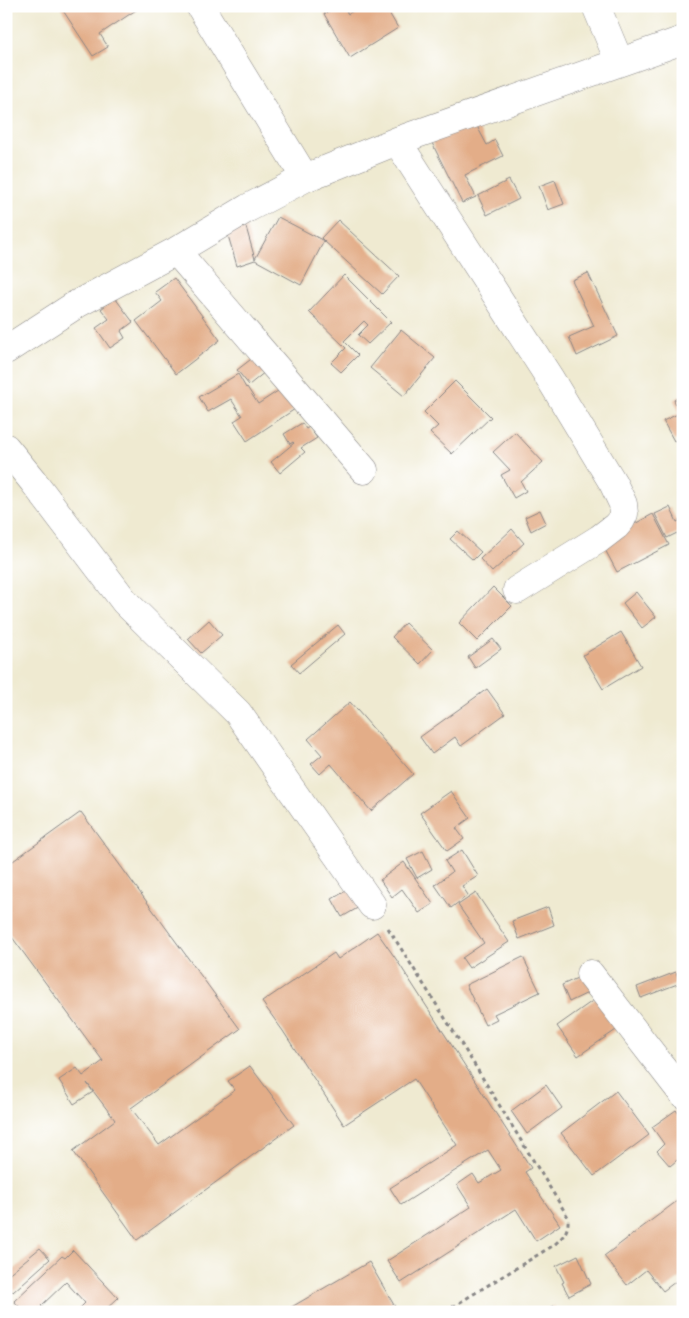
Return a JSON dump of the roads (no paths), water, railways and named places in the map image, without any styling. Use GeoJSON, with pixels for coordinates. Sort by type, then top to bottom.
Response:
{"type":"FeatureCollection","features":[{"type":"Feature","properties":{"kind":"street"},"geometry":{"type":"LineString","coordinates":[[200,6],[305,178]]}},
{"type":"Feature","properties":{"kind":"street"},"geometry":{"type":"LineString","coordinates":[[596,6],[619,61]]}},
{"type":"Feature","properties":{"kind":"street"},"geometry":{"type":"LineString","coordinates":[[6,350],[76,304],[176,251],[248,208],[305,178],[484,109],[683,40]]}},
{"type":"Feature","properties":{"kind":"street"},"geometry":{"type":"LineString","coordinates":[[398,141],[554,385],[613,483],[623,504],[624,514],[616,526],[599,539],[516,590]]}},
{"type":"Feature","properties":{"kind":"street"},"geometry":{"type":"LineString","coordinates":[[176,251],[364,470]]}},
{"type":"Feature","properties":{"kind":"street"},"geometry":{"type":"LineString","coordinates":[[6,448],[125,602],[238,714],[372,905]]}},
{"type":"Feature","properties":{"kind":"street"},"geometry":{"type":"LineString","coordinates":[[590,974],[683,1094]]}}]}
